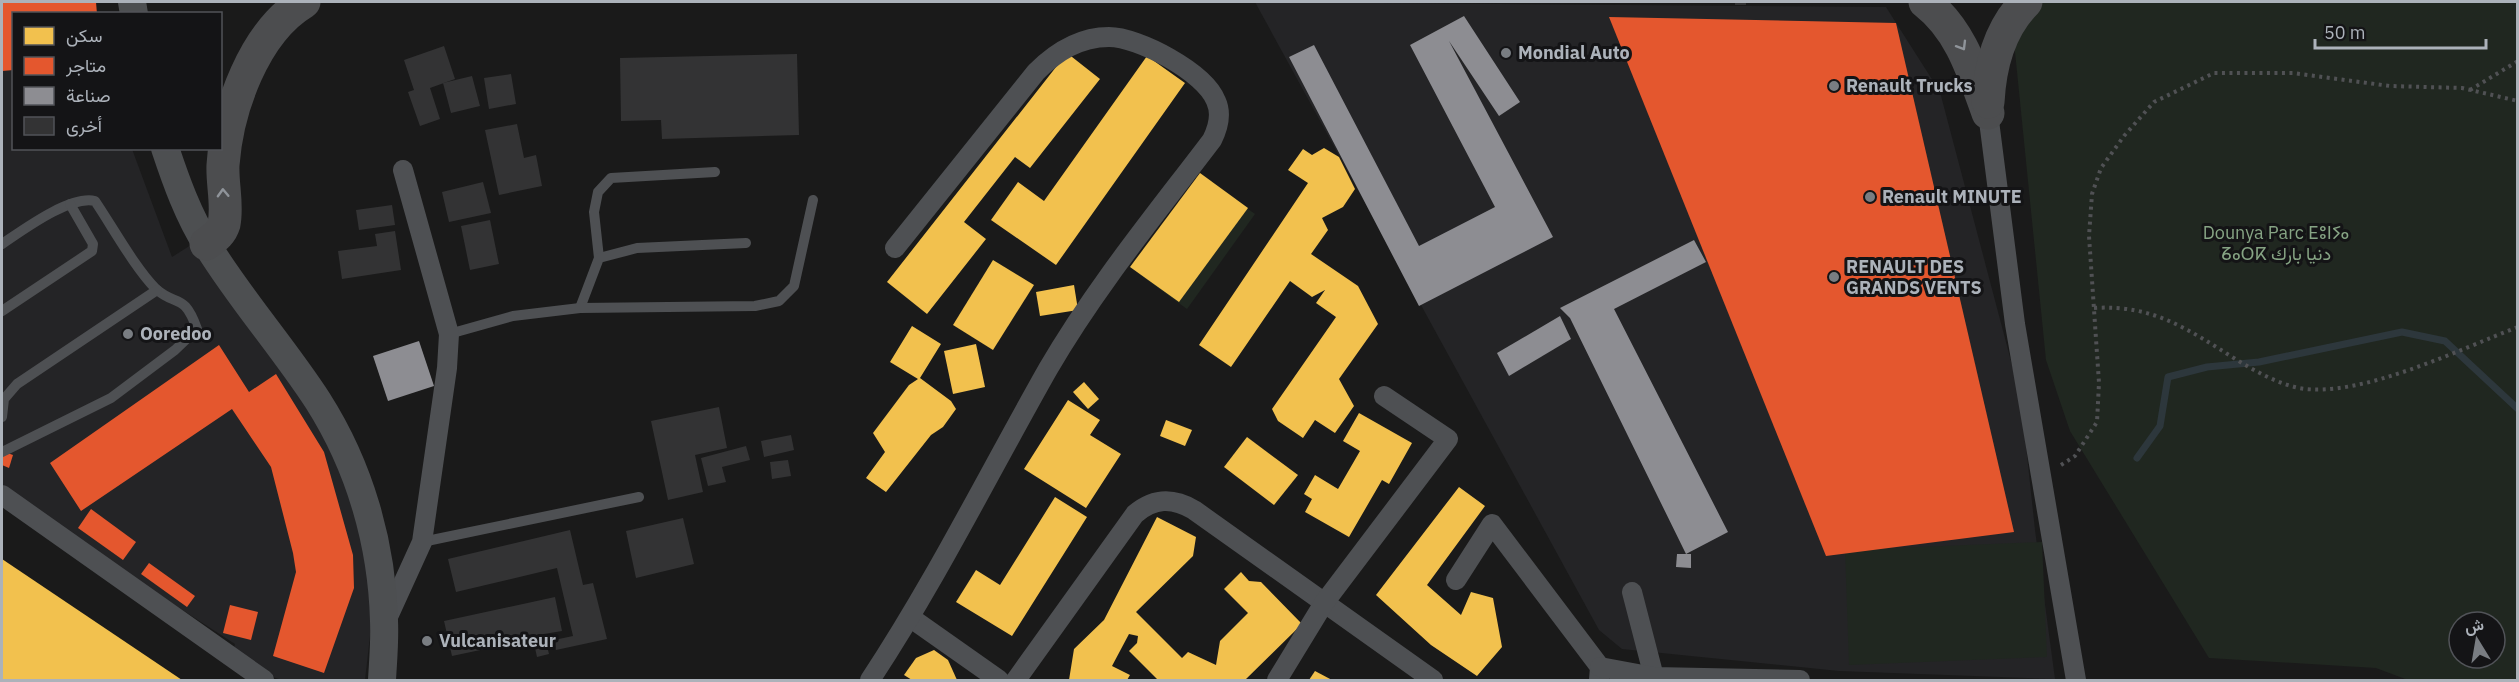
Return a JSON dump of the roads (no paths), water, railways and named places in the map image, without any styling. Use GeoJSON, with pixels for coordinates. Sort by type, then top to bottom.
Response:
{"type":"FeatureCollection","features":[{"type":"Feature","properties":{"kind":"highway"},"geometry":{"type":"LineString","coordinates":[[206,244],[219,235],[223,226],[223,167],[227,127],[241,84],[266,38],[304,2]]}},
{"type":"Feature","properties":{"kind":"highway"},"geometry":{"type":"LineString","coordinates":[[1925,2],[1939,12],[1967,54],[1988,113]]}},
{"type":"Feature","properties":{"kind":"highway"},"geometry":{"type":"LineString","coordinates":[[1988,113],[1989,76],[1997,46],[2018,10],[2026,2]]}},
{"type":"Feature","properties":{"kind":"main road"},"geometry":{"type":"LineString","coordinates":[[166,150],[185,203],[206,244],[318,401],[342,444],[358,482],[372,528],[381,578],[384,623],[378,677]]}},
{"type":"Feature","properties":{"kind":"street"},"geometry":{"type":"LineString","coordinates":[[870,681],[911,618],[1049,368],[1103,284],[1212,141],[1219,121],[1216,100],[1205,83],[1185,69],[1149,47],[1130,40],[1109,37],[1088,39],[1069,46],[1051,57],[1036,72],[895,248]]}},
{"type":"Feature","properties":{"kind":"street"},"geometry":{"type":"LineString","coordinates":[[1988,113],[2015,324],[2076,681]]}},
{"type":"Feature","properties":{"kind":"street"},"geometry":{"type":"LineString","coordinates":[[384,623],[422,542],[447,368],[448,334],[403,170]]}},
{"type":"Feature","properties":{"kind":"street"},"geometry":{"type":"LineString","coordinates":[[1277,681],[1324,603],[1448,439],[1384,396]]}},
{"type":"Feature","properties":{"kind":"street"},"geometry":{"type":"LineString","coordinates":[[2,495],[264,681]]}},
{"type":"Feature","properties":{"kind":"street"},"geometry":{"type":"LineString","coordinates":[[1016,681],[1135,514],[1145,505],[1170,500],[1194,510],[1433,681]]}},
{"type":"Feature","properties":{"kind":"street"},"geometry":{"type":"LineString","coordinates":[[1456,580],[1492,524],[1599,674],[1800,681]]}},
{"type":"Feature","properties":{"kind":"street"},"geometry":{"type":"LineString","coordinates":[[1632,592],[1654,677]]}},
{"type":"Feature","properties":{"kind":"street"},"geometry":{"type":"LineString","coordinates":[[911,618],[999,681]]}},
{"type":"Feature","properties":{"kind":"lane"},"geometry":{"type":"LineString","coordinates":[[580,308],[599,258],[594,212],[598,192],[611,178],[715,172]]}},
{"type":"Feature","properties":{"kind":"lane"},"geometry":{"type":"LineString","coordinates":[[2,244],[70,204],[84,198],[95,201],[157,290],[182,302],[192,316],[196,329],[175,350],[111,398],[2,452]]}},
{"type":"Feature","properties":{"kind":"lane"},"geometry":{"type":"LineString","coordinates":[[448,334],[513,316],[580,308],[755,306],[779,301],[794,286],[813,200]]}},
{"type":"Feature","properties":{"kind":"lane"},"geometry":{"type":"LineString","coordinates":[[2,311],[92,251],[93,244],[70,204]]}},
{"type":"Feature","properties":{"kind":"lane"},"geometry":{"type":"LineString","coordinates":[[599,258],[637,248],[746,243]]}},
{"type":"Feature","properties":{"kind":"lane"},"geometry":{"type":"LineString","coordinates":[[2,417],[4,399],[17,384],[157,290]]}},
{"type":"Feature","properties":{"kind":"lane"},"geometry":{"type":"LineString","coordinates":[[422,542],[639,497]]}},
{"type":"Feature","properties":{"kind":"waterway"},"geometry":{"type":"LineString","coordinates":[[2137,458],[2160,426],[2168,377],[2207,367],[2259,362],[2402,332],[2445,341],[2518,409]]}},
{"type":"Feature","properties":{"kind":"place","name":"Mondial Auto"},"geometry":{"type":"Point","coordinates":[1506,53]}},
{"type":"Feature","properties":{"kind":"place","name":"Renault Trucks"},"geometry":{"type":"Point","coordinates":[1834,86]}},
{"type":"Feature","properties":{"kind":"place","name":"Renault MINUTE"},"geometry":{"type":"Point","coordinates":[1870,197]}},
{"type":"Feature","properties":{"kind":"place","name":"RENAULT DES GRANDS VENTS"},"geometry":{"type":"Point","coordinates":[1834,277]}},
{"type":"Feature","properties":{"kind":"place","name":"Ooredoo"},"geometry":{"type":"Point","coordinates":[128,334]}},
{"type":"Feature","properties":{"kind":"place","name":"Vulcanisateur"},"geometry":{"type":"Point","coordinates":[427,641]}},
{"type":"Feature","properties":{"kind":"park label","name":"Dounya Parc ⴹⵓⵏⵢⴰ ⵒⴰⵔⴽ دنيا بارك"},"geometry":{"type":"Point","coordinates":[2276,243]}}]}
